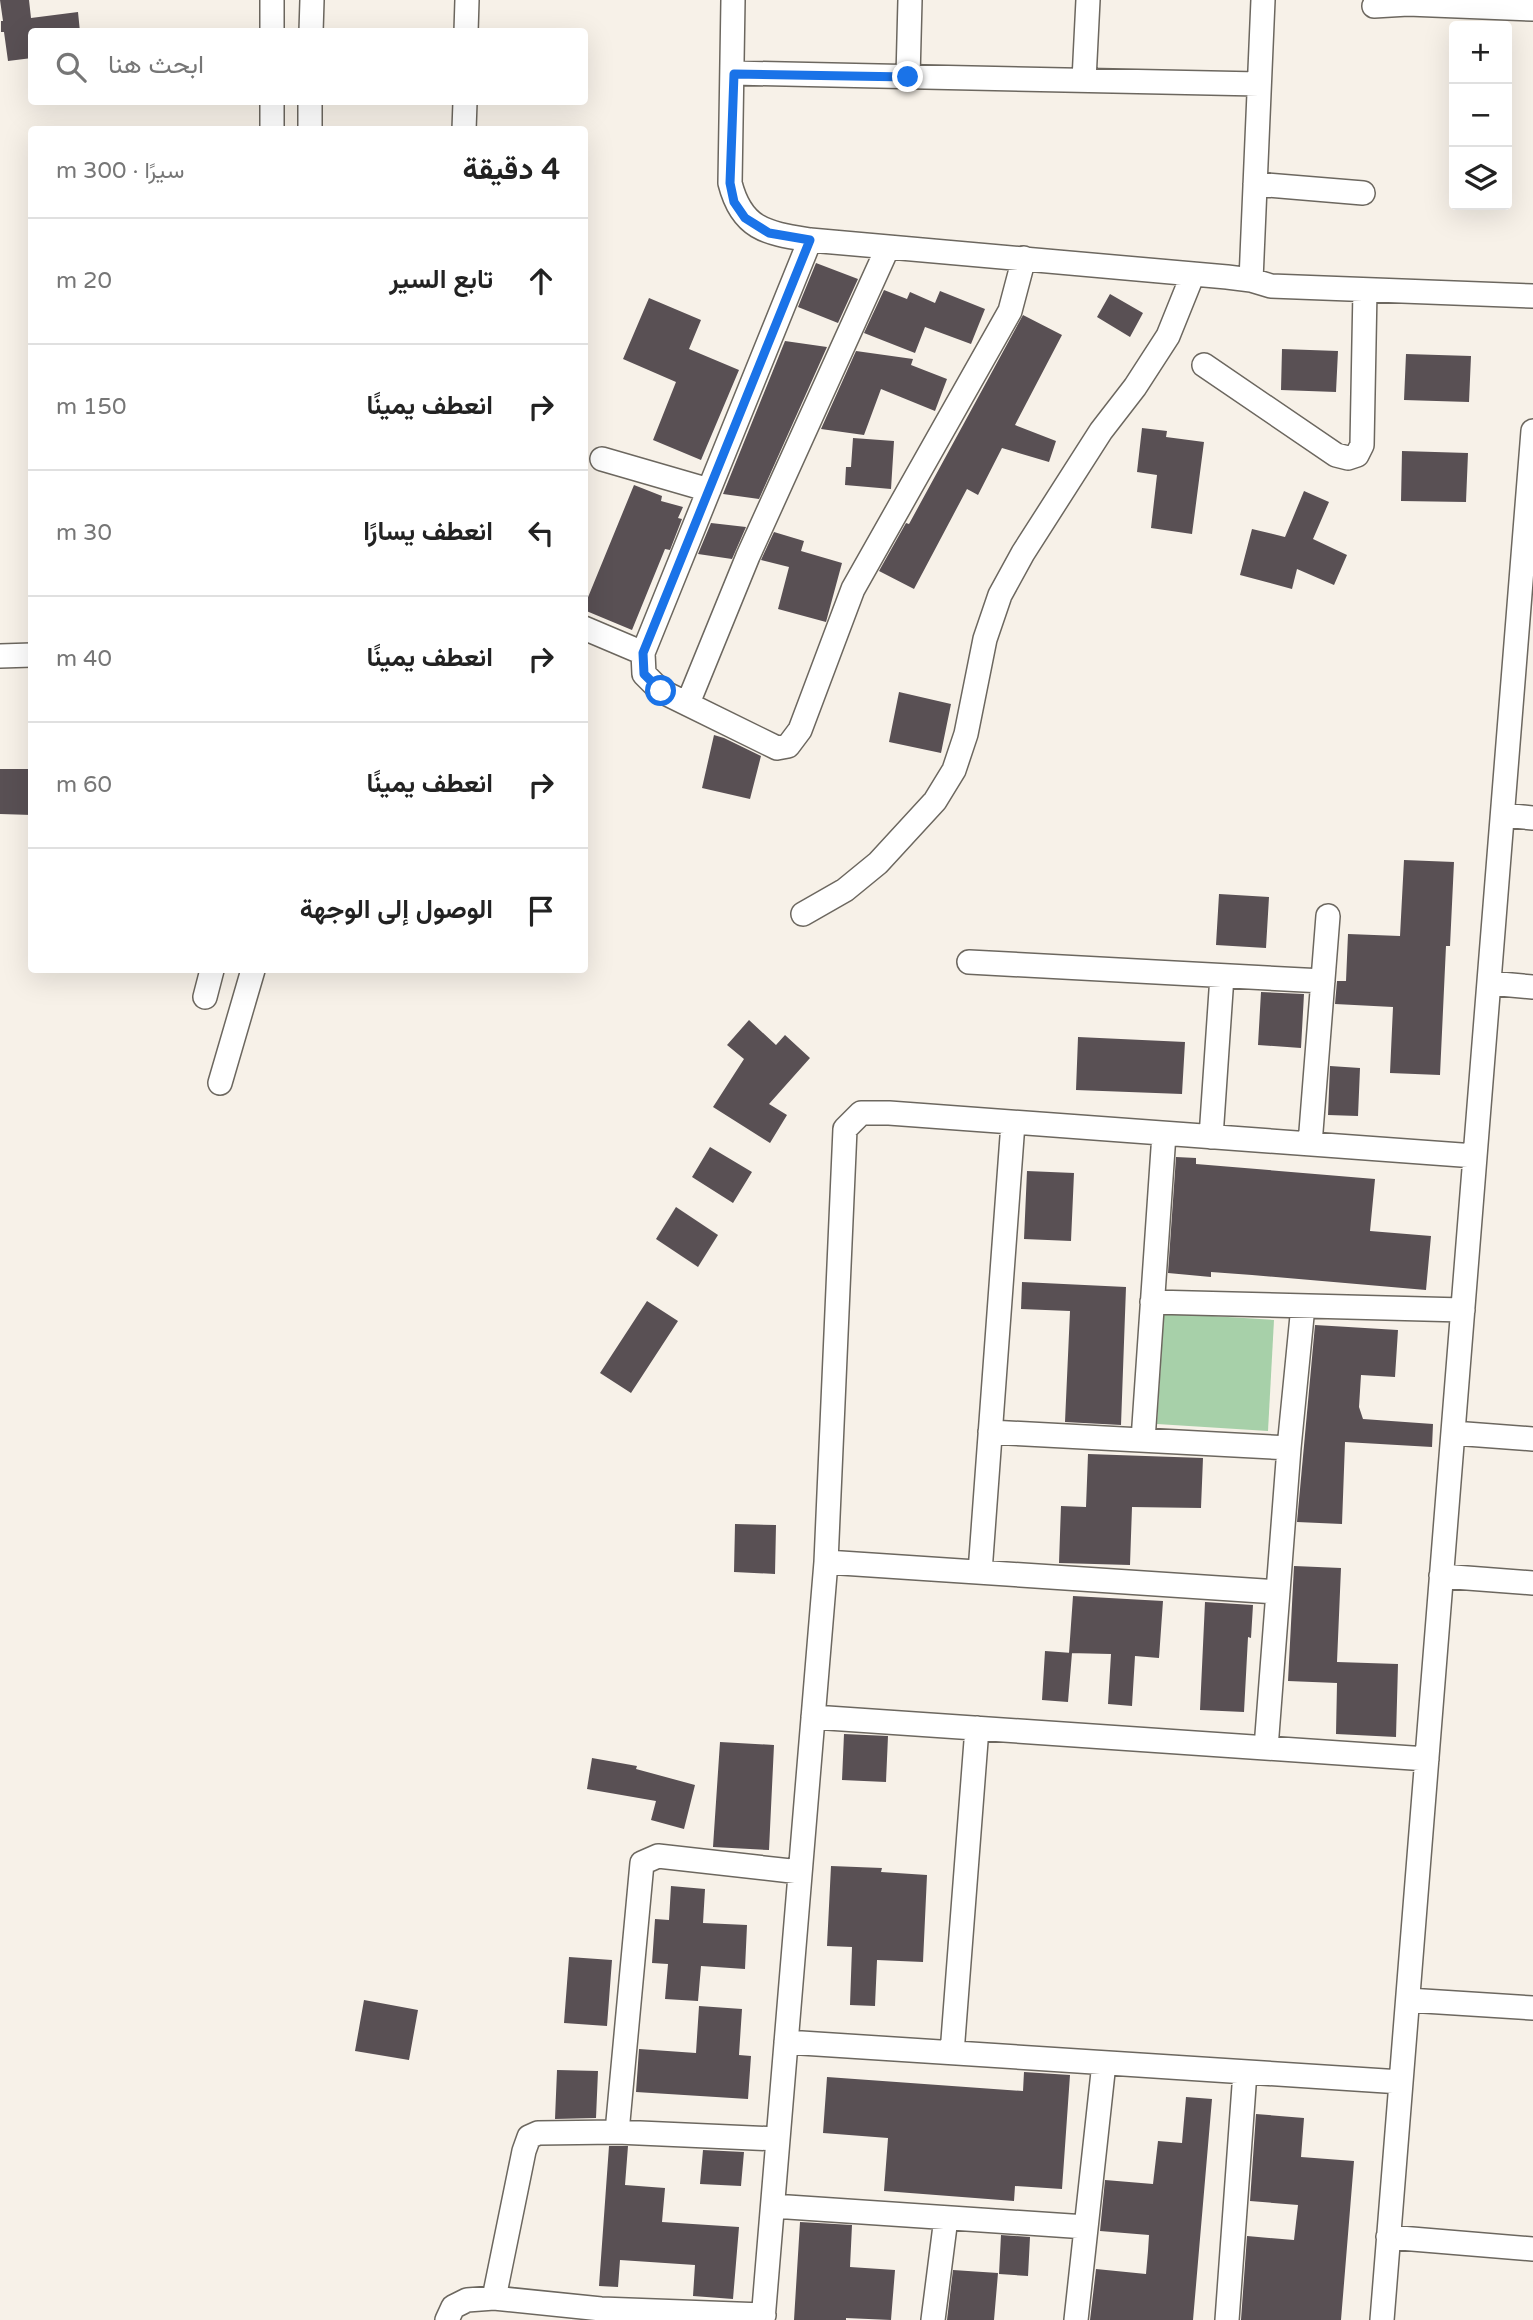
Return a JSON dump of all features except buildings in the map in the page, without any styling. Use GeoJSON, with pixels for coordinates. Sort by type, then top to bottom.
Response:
{"type":"FeatureCollection","features":[{"type":"Feature","properties":{"kind":"street"},"geometry":{"type":"LineString","coordinates":[[272,0],[272,28]]}},
{"type":"Feature","properties":{"kind":"street"},"geometry":{"type":"LineString","coordinates":[[312,0],[312,28]]}},
{"type":"Feature","properties":{"kind":"street"},"geometry":{"type":"LineString","coordinates":[[466,28],[467,0]]}},
{"type":"Feature","properties":{"kind":"street"},"geometry":{"type":"LineString","coordinates":[[733,0],[734,74],[730,183],[734,202],[745,218],[769,233],[810,240],[1251,280],[1271,286],[1533,296]]}},
{"type":"Feature","properties":{"kind":"street"},"geometry":{"type":"LineString","coordinates":[[908,77],[910,0]]}},
{"type":"Feature","properties":{"kind":"street"},"geometry":{"type":"LineString","coordinates":[[1084,80],[1088,0]]}},
{"type":"Feature","properties":{"kind":"street"},"geometry":{"type":"LineString","coordinates":[[1251,280],[1263,0]]}},
{"type":"Feature","properties":{"kind":"street"},"geometry":{"type":"LineString","coordinates":[[1374,6],[1408,4],[1533,9]]}},
{"type":"Feature","properties":{"kind":"street"},"geometry":{"type":"LineString","coordinates":[[734,74],[1259,84]]}},
{"type":"Feature","properties":{"kind":"street"},"geometry":{"type":"LineString","coordinates":[[272,105],[272,126]]}},
{"type":"Feature","properties":{"kind":"street"},"geometry":{"type":"LineString","coordinates":[[310,105],[310,126]]}},
{"type":"Feature","properties":{"kind":"street"},"geometry":{"type":"LineString","coordinates":[[464,126],[465,105]]}},
{"type":"Feature","properties":{"kind":"street"},"geometry":{"type":"LineString","coordinates":[[1255,184],[1363,193]]}},
{"type":"Feature","properties":{"kind":"street"},"geometry":{"type":"LineString","coordinates":[[810,240],[643,653],[644,674],[661,691],[777,748],[788,746],[800,730],[853,589],[1010,311],[1024,258]]}},
{"type":"Feature","properties":{"kind":"street"},"geometry":{"type":"LineString","coordinates":[[688,703],[748,556],[887,247]]}},
{"type":"Feature","properties":{"kind":"street"},"geometry":{"type":"LineString","coordinates":[[803,914],[845,890],[878,863],[935,801],[954,770],[966,734],[985,639],[1000,595],[1023,553],[1101,431],[1135,387],[1168,337],[1193,274]]}},
{"type":"Feature","properties":{"kind":"street"},"geometry":{"type":"LineString","coordinates":[[1204,365],[1336,455],[1348,458],[1357,455],[1362,445],[1365,290]]}},
{"type":"Feature","properties":{"kind":"street"},"geometry":{"type":"LineString","coordinates":[[1382,2320],[1489,983],[1530,508],[1533,431]]}},
{"type":"Feature","properties":{"kind":"street"},"geometry":{"type":"LineString","coordinates":[[602,459],[709,490]]}},
{"type":"Feature","properties":{"kind":"street"},"geometry":{"type":"LineString","coordinates":[[588,630],[643,653]]}},
{"type":"Feature","properties":{"kind":"street"},"geometry":{"type":"LineString","coordinates":[[0,656],[28,654]]}},
{"type":"Feature","properties":{"kind":"street"},"geometry":{"type":"LineString","coordinates":[[1503,815],[1533,818]]}},
{"type":"Feature","properties":{"kind":"street"},"geometry":{"type":"LineString","coordinates":[[1310,1144],[1328,916]]}},
{"type":"Feature","properties":{"kind":"street"},"geometry":{"type":"LineString","coordinates":[[969,962],[1324,981]]}},
{"type":"Feature","properties":{"kind":"street"},"geometry":{"type":"LineString","coordinates":[[205,997],[211,973]]}},
{"type":"Feature","properties":{"kind":"street"},"geometry":{"type":"LineString","coordinates":[[220,1083],[252,973]]}},
{"type":"Feature","properties":{"kind":"street"},"geometry":{"type":"LineString","coordinates":[[1211,1137],[1222,976]]}},
{"type":"Feature","properties":{"kind":"street"},"geometry":{"type":"LineString","coordinates":[[1489,983],[1533,987]]}},
{"type":"Feature","properties":{"kind":"street"},"geometry":{"type":"LineString","coordinates":[[446,2320],[453,2307],[467,2300],[494,2298],[601,2314],[764,2317],[826,1562],[845,1129],[861,1113],[1475,1156]]}},
{"type":"Feature","properties":{"kind":"street"},"geometry":{"type":"LineString","coordinates":[[980,1572],[1013,1123]]}},
{"type":"Feature","properties":{"kind":"street"},"geometry":{"type":"LineString","coordinates":[[1143,1440],[1164,1134]]}},
{"type":"Feature","properties":{"kind":"street"},"geometry":{"type":"LineString","coordinates":[[1152,1302],[1463,1310]]}},
{"type":"Feature","properties":{"kind":"street"},"geometry":{"type":"LineString","coordinates":[[1266,1748],[1289,1448],[1303,1306]]}},
{"type":"Feature","properties":{"kind":"street"},"geometry":{"type":"LineString","coordinates":[[990,1432],[1289,1448]]}},
{"type":"Feature","properties":{"kind":"street"},"geometry":{"type":"LineString","coordinates":[[1453,1433],[1533,1439]]}},
{"type":"Feature","properties":{"kind":"street"},"geometry":{"type":"LineString","coordinates":[[826,1562],[1278,1592]]}},
{"type":"Feature","properties":{"kind":"street"},"geometry":{"type":"LineString","coordinates":[[1441,1576],[1533,1583]]}},
{"type":"Feature","properties":{"kind":"street"},"geometry":{"type":"LineString","coordinates":[[813,1717],[1427,1759]]}},
{"type":"Feature","properties":{"kind":"street"},"geometry":{"type":"LineString","coordinates":[[952,2053],[977,1728]]}},
{"type":"Feature","properties":{"kind":"street"},"geometry":{"type":"LineString","coordinates":[[617,2132],[642,1863],[658,1856],[800,1872]]}},
{"type":"Feature","properties":{"kind":"street"},"geometry":{"type":"LineString","coordinates":[[1408,2000],[1533,2008]]}},
{"type":"Feature","properties":{"kind":"street"},"geometry":{"type":"LineString","coordinates":[[786,2042],[1401,2082]]}},
{"type":"Feature","properties":{"kind":"street"},"geometry":{"type":"LineString","coordinates":[[1076,2320],[1104,2063]]}},
{"type":"Feature","properties":{"kind":"street"},"geometry":{"type":"LineString","coordinates":[[1227,2320],[1245,2072]]}},
{"type":"Feature","properties":{"kind":"street"},"geometry":{"type":"LineString","coordinates":[[494,2298],[529,2137],[538,2133],[617,2132],[778,2139]]}},
{"type":"Feature","properties":{"kind":"street"},"geometry":{"type":"LineString","coordinates":[[773,2206],[1086,2227]]}},
{"type":"Feature","properties":{"kind":"street"},"geometry":{"type":"LineString","coordinates":[[933,2320],[946,2218]]}},
{"type":"Feature","properties":{"kind":"street"},"geometry":{"type":"LineString","coordinates":[[1388,2237],[1533,2249]]}},
{"type":"Feature","properties":{"kind":"green space"},"geometry":{"type":"Polygon","coordinates":[[[1164,1313],[1274,1320],[1268,1431],[1157,1424],[1164,1313]]]}},
{"type":"Feature","properties":{"kind":"route"},"geometry":{"type":"LineString","coordinates":[[661,691],[644,674],[643,653],[810,240],[769,233],[745,218],[734,202],[730,183],[734,74],[908,77]]}}]}
